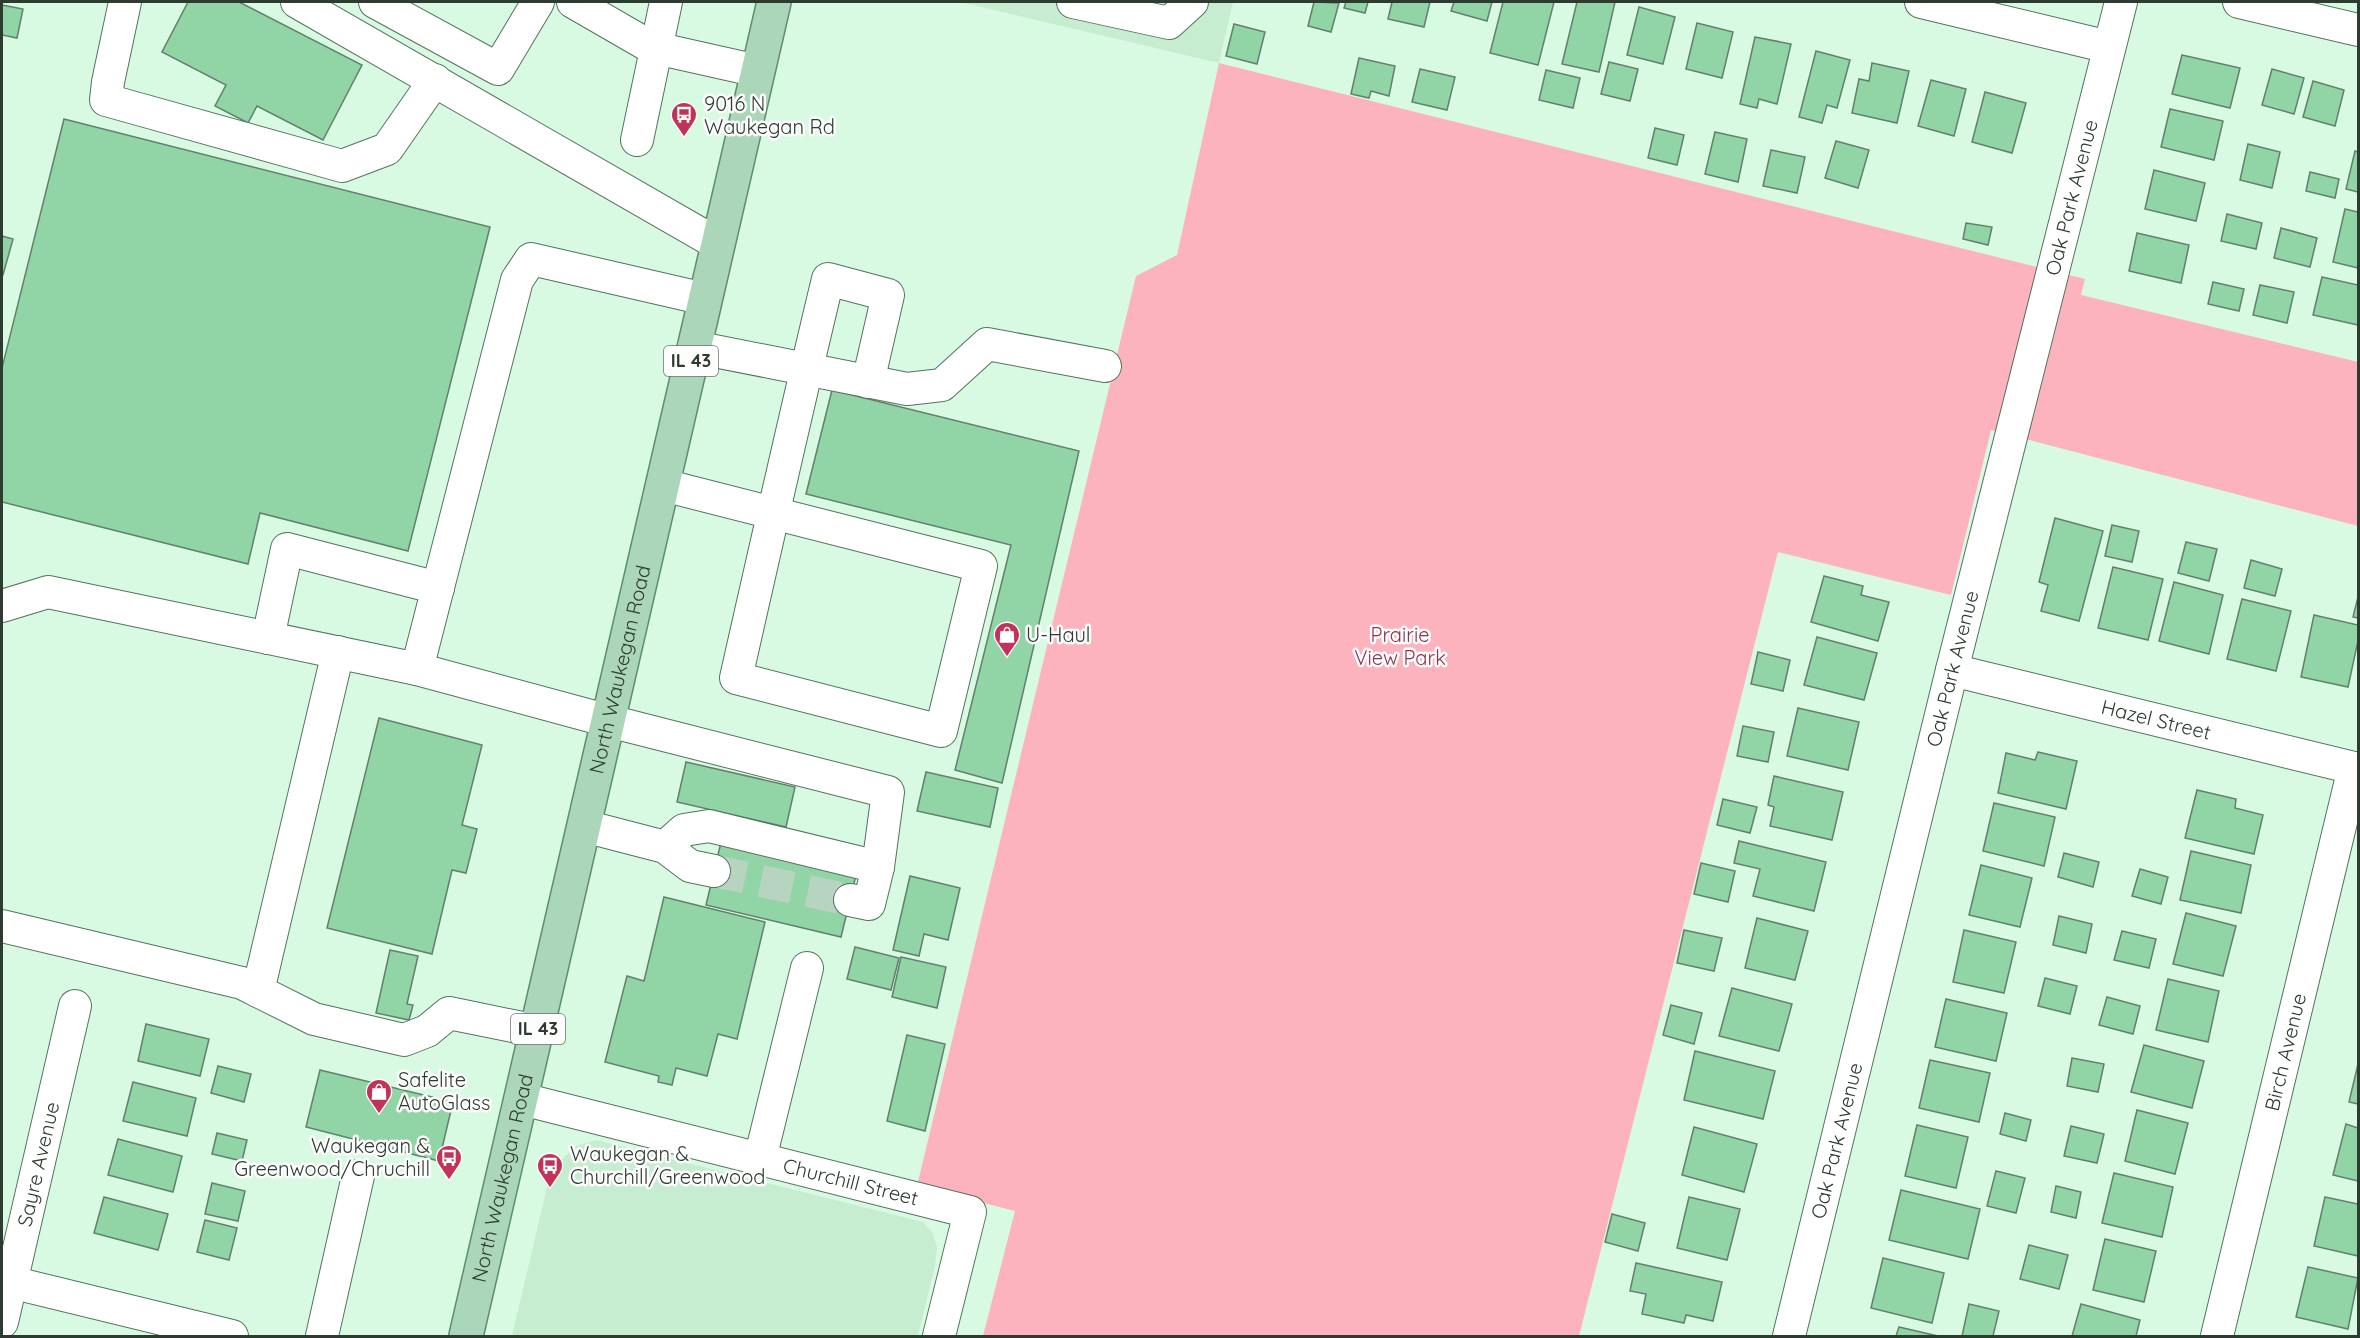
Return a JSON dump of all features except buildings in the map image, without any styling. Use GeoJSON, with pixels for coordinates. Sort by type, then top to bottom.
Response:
{"type":"FeatureCollection","features":[{"type":"Feature","properties":{"kind":"main road","name":"North Waukegan Road"},"geometry":{"type":"LineString","coordinates":[[466,1336],[774,2]]}},
{"type":"Feature","properties":{"kind":"street"},"geometry":{"type":"LineString","coordinates":[[125,2],[106,100],[342,166],[387,149],[435,80]]}},
{"type":"Feature","properties":{"kind":"street"},"geometry":{"type":"LineString","coordinates":[[297,2],[718,244]]}},
{"type":"Feature","properties":{"kind":"street"},"geometry":{"type":"LineString","coordinates":[[375,2],[498,69],[538,2]]}},
{"type":"Feature","properties":{"kind":"street"},"geometry":{"type":"LineString","coordinates":[[573,2],[657,48],[758,71]]}},
{"type":"Feature","properties":{"kind":"street"},"geometry":{"type":"LineString","coordinates":[[638,140],[666,2]]}},
{"type":"Feature","properties":{"kind":"street"},"geometry":{"type":"LineString","coordinates":[[1073,2],[1169,23],[1192,2]]}},
{"type":"Feature","properties":{"kind":"street"},"geometry":{"type":"LineString","coordinates":[[1921,2],[2109,47]]}},
{"type":"Feature","properties":{"kind":"street","name":"Oak Park Avenue"},"geometry":{"type":"LineString","coordinates":[[1789,1336],[1952,670],[2121,2]]}},
{"type":"Feature","properties":{"kind":"street"},"geometry":{"type":"LineString","coordinates":[[2239,2],[2358,30]]}},
{"type":"Feature","properties":{"kind":"street"},"geometry":{"type":"LineString","coordinates":[[417,669],[517,280],[531,259],[705,299]]}},
{"type":"Feature","properties":{"kind":"street"},"geometry":{"type":"LineString","coordinates":[[663,485],[774,512],[981,566],[941,731],[736,678],[774,512],[806,369],[828,279],[888,295],[868,382]]}},
{"type":"Feature","properties":{"kind":"street"},"geometry":{"type":"LineString","coordinates":[[694,347],[907,389],[942,385],[987,344],[1105,366]]}},
{"type":"Feature","properties":{"kind":"street"},"geometry":{"type":"LineString","coordinates":[[268,638],[287,549],[438,588]]}},
{"type":"Feature","properties":{"kind":"street"},"geometry":{"type":"LineString","coordinates":[[2,606],[48,592],[338,652],[417,669],[888,792],[878,867],[859,902]]}},
{"type":"Feature","properties":{"kind":"street"},"geometry":{"type":"LineString","coordinates":[[258,991],[338,652]]}},
{"type":"Feature","properties":{"kind":"street","name":"Hazel Street"},"geometry":{"type":"LineString","coordinates":[[1952,670],[2356,768]]}},
{"type":"Feature","properties":{"kind":"street","name":"Birch Avenue"},"geometry":{"type":"LineString","coordinates":[[2217,1336],[2356,768]]}},
{"type":"Feature","properties":{"kind":"street"},"geometry":{"type":"LineString","coordinates":[[584,826],[665,847],[690,866],[714,871]]}},
{"type":"Feature","properties":{"kind":"street"},"geometry":{"type":"LineString","coordinates":[[665,847],[684,830],[709,826],[878,867]]}},
{"type":"Feature","properties":{"kind":"street"},"geometry":{"type":"LineString","coordinates":[[2,926],[242,983],[314,1019],[404,1040],[427,1031],[449,1014],[537,1031]]}},
{"type":"Feature","properties":{"kind":"street"},"geometry":{"type":"LineString","coordinates":[[760,1159],[807,968]]}},
{"type":"Feature","properties":{"kind":"street","name":"Sayre Avenue"},"geometry":{"type":"LineString","coordinates":[[2,1322],[6,1281],[75,1006]]}},
{"type":"Feature","properties":{"kind":"street","name":"Churchill Street"},"geometry":{"type":"LineString","coordinates":[[522,1099],[970,1212],[939,1336]]}},
{"type":"Feature","properties":{"kind":"street"},"geometry":{"type":"LineString","coordinates":[[322,1336],[358,1176]]}},
{"type":"Feature","properties":{"kind":"street"},"geometry":{"type":"LineString","coordinates":[[6,1281],[226,1336]]}},
{"type":"Feature","properties":{"kind":"shaded area"},"geometry":{"type":"Polygon","coordinates":[[[960,2],[1233,2],[1219,63],[960,2]]]}},
{"type":"Feature","properties":{"kind":"shaded area"},"geometry":{"type":"Polygon","coordinates":[[[596,1140],[923,1222],[932,1232],[937,1247],[935,1266],[918,1336],[512,1336],[551,1170],[576,1146],[596,1140]]]}},
{"type":"Feature","properties":{"kind":"green space","name":"Prairie View Park"},"geometry":{"type":"Polygon","coordinates":[[[1219,63],[2085,279],[2081,295],[2358,362],[2358,526],[1991,430],[1951,595],[1778,552],[1579,1336],[983,1336],[1015,1211],[917,1186],[1136,276],[1177,255],[1219,63]]]}},
{"type":"Feature","properties":{"kind":"tunnel"},"geometry":{"type":"LineString","coordinates":[[714,871],[850,900]]}},
{"type":"Feature","properties":{"kind":"place","name":"9016 N Waukegan Rd"},"geometry":{"type":"Point","coordinates":[684,138]}},
{"type":"Feature","properties":{"kind":"place","name":"U-Haul"},"geometry":{"type":"Point","coordinates":[1007,658]}},
{"type":"Feature","properties":{"kind":"place","name":"Safelite AutoGlass"},"geometry":{"type":"Point","coordinates":[379,1115]}},
{"type":"Feature","properties":{"kind":"place","name":"Waukegan & Greenwood/Chruchill"},"geometry":{"type":"Point","coordinates":[449,1181]}},
{"type":"Feature","properties":{"kind":"place","name":"Waukegan & Churchill/Greenwood"},"geometry":{"type":"Point","coordinates":[550,1189]}}]}
